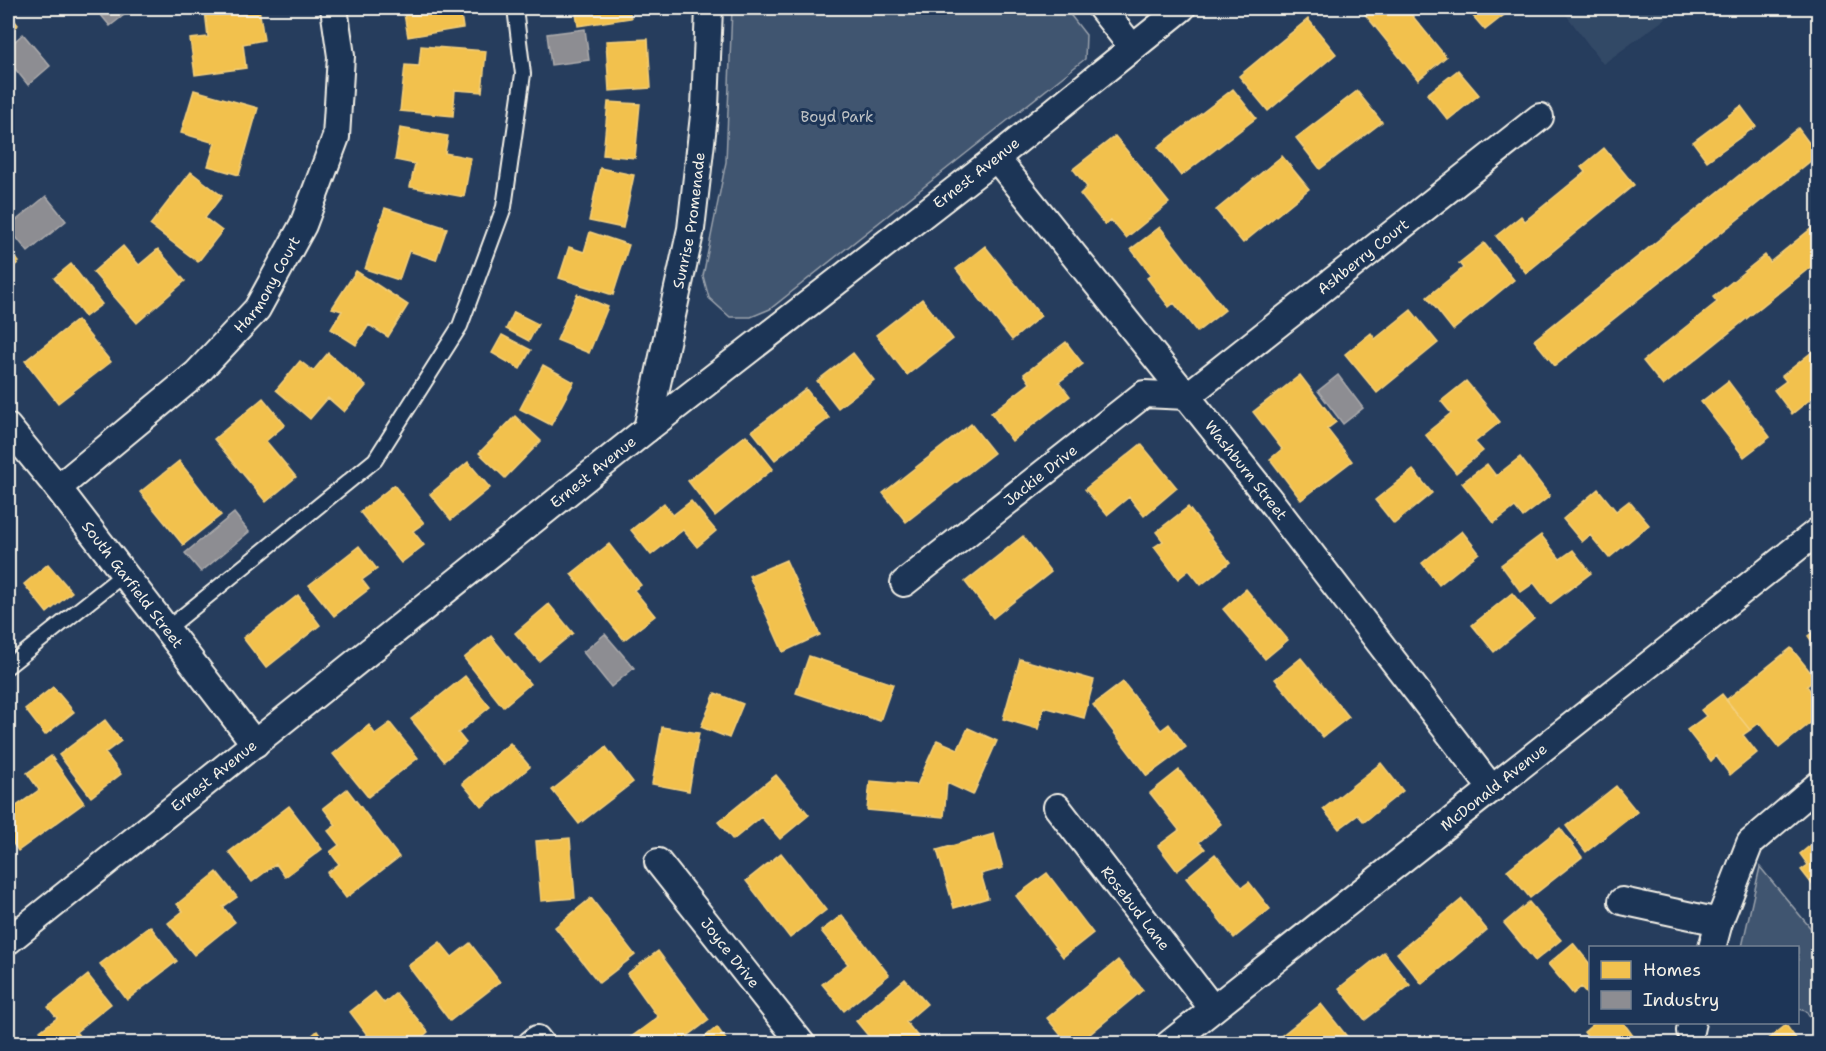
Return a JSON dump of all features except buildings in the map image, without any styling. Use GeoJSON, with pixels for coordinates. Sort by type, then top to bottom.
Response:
{"type":"FeatureCollection","features":[{"type":"Feature","properties":{"kind":"street","name":"Harmony Court"},"geometry":{"type":"LineString","coordinates":[[58,488],[197,373],[257,309],[303,225],[336,137],[342,56],[334,8]]}},
{"type":"Feature","properties":{"kind":"street","name":"Sunrise Promenade"},"geometry":{"type":"LineString","coordinates":[[647,429],[692,229],[703,128],[709,8]]}},
{"type":"Feature","properties":{"kind":"street"},"geometry":{"type":"LineString","coordinates":[[1101,8],[1132,47]]}},
{"type":"Feature","properties":{"kind":"street","name":"Ernest Avenue"},"geometry":{"type":"LineString","coordinates":[[8,941],[647,429],[996,158],[1182,8]]}},
{"type":"Feature","properties":{"kind":"street","name":"Ashberry Court"},"geometry":{"type":"LineString","coordinates":[[1187,396],[1540,117]]}},
{"type":"Feature","properties":{"kind":"street","name":"Washburn Street"},"geometry":{"type":"LineString","coordinates":[[996,158],[1187,396],[1492,789]]}},
{"type":"Feature","properties":{"kind":"street","name":"Jackie Drive"},"geometry":{"type":"LineString","coordinates":[[904,583],[1144,394],[1187,396]]}},
{"type":"Feature","properties":{"kind":"street","name":"South Garfield Street"},"geometry":{"type":"LineString","coordinates":[[8,427],[58,488],[255,744]]}},
{"type":"Feature","properties":{"kind":"street","name":"McDonald Avenue"},"geometry":{"type":"LineString","coordinates":[[1169,1044],[1818,531]]}},
{"type":"Feature","properties":{"kind":"street"},"geometry":{"type":"LineString","coordinates":[[1713,946],[1719,922],[1750,843],[1818,785]]}},
{"type":"Feature","properties":{"kind":"street","name":"Rosebud Lane"},"geometry":{"type":"LineString","coordinates":[[1057,807],[1213,1009]]}},
{"type":"Feature","properties":{"kind":"street","name":"Joyce Drive"},"geometry":{"type":"LineString","coordinates":[[658,862],[802,1044]]}},
{"type":"Feature","properties":{"kind":"street"},"geometry":{"type":"LineString","coordinates":[[1622,901],[1719,922]]}},
{"type":"Feature","properties":{"kind":"lane"},"geometry":{"type":"LineString","coordinates":[[166,629],[375,460],[460,326],[504,207],[523,74],[515,8]]}},
{"type":"Feature","properties":{"kind":"lane"},"geometry":{"type":"LineString","coordinates":[[8,666],[124,574]]}},
{"type":"Feature","properties":{"kind":"shaded area"},"geometry":{"type":"Polygon","coordinates":[[[1561,8],[1680,8],[1603,64],[1561,8]]]}},
{"type":"Feature","properties":{"kind":"green space","name":"Boyd Park"},"geometry":{"type":"Polygon","coordinates":[[[732,8],[1065,8],[1086,35],[1085,59],[770,309],[751,317],[730,317],[709,298],[703,276],[726,162],[732,8]]]}},
{"type":"Feature","properties":{"kind":"green space"},"geometry":{"type":"Polygon","coordinates":[[[1760,867],[1818,937],[1818,1031],[1806,1011],[1799,1009],[1799,946],[1742,946],[1760,867]]]}}]}
